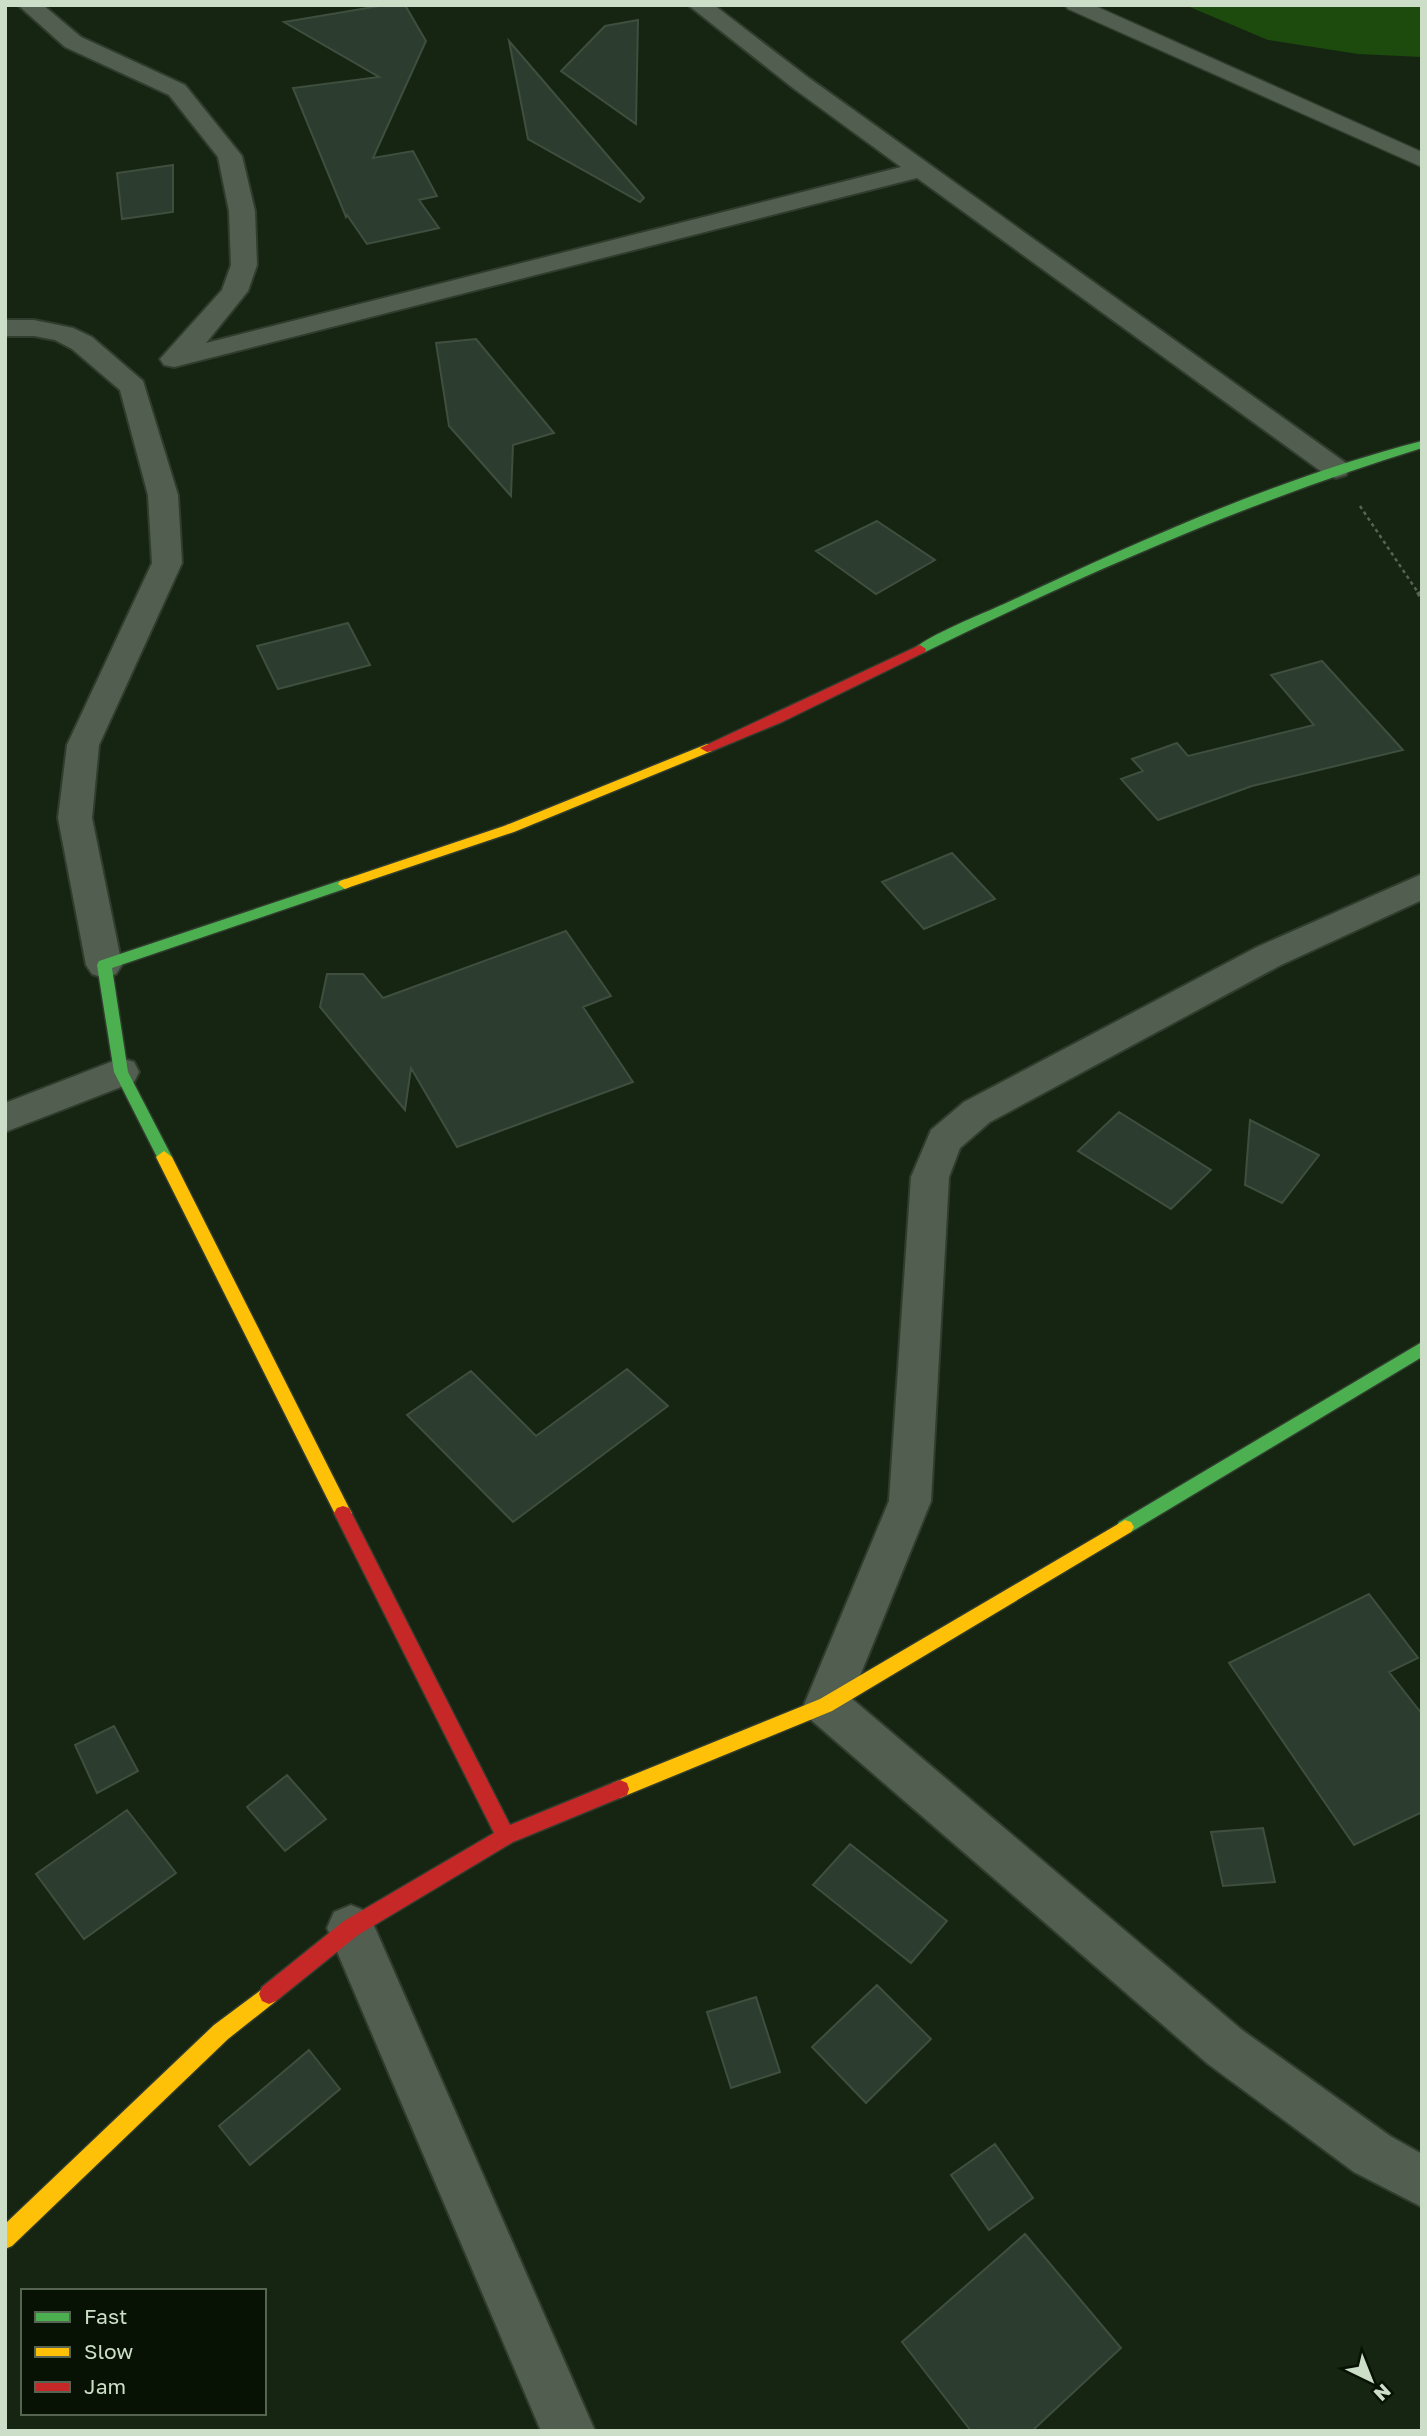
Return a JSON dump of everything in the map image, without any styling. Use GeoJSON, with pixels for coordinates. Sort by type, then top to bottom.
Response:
{"type":"FeatureCollection","features":[{"type":"Feature","properties":{"kind":"street"},"geometry":{"type":"LineString","coordinates":[[29,5],[73,42],[177,90],[230,156],[242,211],[244,265],[235,291],[208,325],[174,359],[133,387]]}},
{"type":"Feature","properties":{"kind":"street"},"geometry":{"type":"LineString","coordinates":[[699,5],[801,83],[924,169],[1336,469]]}},
{"type":"Feature","properties":{"kind":"street"},"geometry":{"type":"LineString","coordinates":[[174,359],[924,169]]}},
{"type":"Feature","properties":{"kind":"street"},"geometry":{"type":"LineString","coordinates":[[5,328],[34,328],[82,343],[133,387],[163,495],[167,563],[83,744],[75,818],[104,965],[121,1072],[506,1836]]}},
{"type":"Feature","properties":{"kind":"street"},"geometry":{"type":"LineString","coordinates":[[104,965],[509,830],[777,719],[945,637],[1157,541],[1336,469],[1422,444]]}},
{"type":"Feature","properties":{"kind":"street"},"geometry":{"type":"LineString","coordinates":[[826,1705],[911,1501],[930,1177],[944,1140],[977,1112],[1269,956],[1422,886]]}},
{"type":"Feature","properties":{"kind":"street"},"geometry":{"type":"LineString","coordinates":[[5,1118],[121,1072]]}},
{"type":"Feature","properties":{"kind":"street"},"geometry":{"type":"LineString","coordinates":[[5,2239],[221,2032],[351,1928],[506,1836],[826,1705],[1422,1349]]}},
{"type":"Feature","properties":{"kind":"street"},"geometry":{"type":"LineString","coordinates":[[826,1705],[1225,2046],[1372,2154],[1422,2182]]}},
{"type":"Feature","properties":{"kind":"street"},"geometry":{"type":"LineString","coordinates":[[351,1928],[568,2431]]}},
{"type":"Feature","properties":{"kind":"lane"},"geometry":{"type":"LineString","coordinates":[[1075,5],[1422,160]]}},
{"type":"Feature","properties":{"kind":"path"},"geometry":{"type":"LineString","coordinates":[[1336,469],[1422,598]]}},
{"type":"Feature","properties":{"kind":"green space"},"geometry":{"type":"Polygon","coordinates":[[[1185,5],[1422,5],[1422,57],[1358,54],[1268,40],[1185,5]]]}},
{"type":"Feature","properties":{"kind":"building"},"geometry":{"type":"Polygon","coordinates":[[[385,5],[405,5],[426,41],[373,158],[413,151],[437,196],[419,200],[439,228],[367,244],[347,215],[346,217],[293,88],[379,77],[284,22],[385,5]]]}},
{"type":"Feature","properties":{"kind":"building"},"geometry":{"type":"Polygon","coordinates":[[[638,20],[636,124],[561,71],[605,26],[638,20]]]}},
{"type":"Feature","properties":{"kind":"building"},"geometry":{"type":"Polygon","coordinates":[[[509,41],[644,198],[640,202],[528,139],[509,41]]]}},
{"type":"Feature","properties":{"kind":"building"},"geometry":{"type":"Polygon","coordinates":[[[173,165],[173,212],[122,219],[117,173],[173,165]]]}},
{"type":"Feature","properties":{"kind":"building"},"geometry":{"type":"Polygon","coordinates":[[[476,339],[554,433],[513,445],[511,496],[449,426],[436,343],[476,339]]]}},
{"type":"Feature","properties":{"kind":"building"},"geometry":{"type":"Polygon","coordinates":[[[877,521],[935,560],[876,594],[816,551],[877,521]]]}},
{"type":"Feature","properties":{"kind":"building"},"geometry":{"type":"Polygon","coordinates":[[[348,623],[370,665],[278,689],[257,646],[348,623]]]}},
{"type":"Feature","properties":{"kind":"building"},"geometry":{"type":"Polygon","coordinates":[[[1322,661],[1403,750],[1252,786],[1158,820],[1121,779],[1143,771],[1132,759],[1177,743],[1188,756],[1314,725],[1271,675],[1322,661]]]}},
{"type":"Feature","properties":{"kind":"building"},"geometry":{"type":"Polygon","coordinates":[[[952,853],[995,899],[924,929],[882,882],[952,853]]]}},
{"type":"Feature","properties":{"kind":"building"},"geometry":{"type":"Polygon","coordinates":[[[566,931],[611,996],[583,1007],[633,1082],[457,1147],[411,1068],[405,1110],[320,1007],[327,974],[363,974],[383,998],[566,931]]]}},
{"type":"Feature","properties":{"kind":"building"},"geometry":{"type":"Polygon","coordinates":[[[1119,1112],[1211,1170],[1171,1209],[1078,1151],[1119,1112]]]}},
{"type":"Feature","properties":{"kind":"building"},"geometry":{"type":"Polygon","coordinates":[[[1250,1120],[1319,1155],[1282,1203],[1245,1185],[1250,1120]]]}},
{"type":"Feature","properties":{"kind":"building"},"geometry":{"type":"Polygon","coordinates":[[[627,1369],[668,1406],[513,1522],[407,1415],[471,1371],[536,1436],[627,1369]]]}},
{"type":"Feature","properties":{"kind":"building"},"geometry":{"type":"Polygon","coordinates":[[[1369,1594],[1418,1658],[1389,1672],[1422,1714],[1422,1812],[1354,1845],[1229,1663],[1369,1594]]]}},
{"type":"Feature","properties":{"kind":"building"},"geometry":{"type":"Polygon","coordinates":[[[114,1726],[138,1771],[97,1793],[75,1745],[114,1726]]]}},
{"type":"Feature","properties":{"kind":"building"},"geometry":{"type":"Polygon","coordinates":[[[287,1775],[326,1819],[285,1851],[247,1807],[287,1775]]]}},
{"type":"Feature","properties":{"kind":"building"},"geometry":{"type":"Polygon","coordinates":[[[127,1810],[176,1873],[84,1939],[36,1874],[127,1810]]]}},
{"type":"Feature","properties":{"kind":"building"},"geometry":{"type":"Polygon","coordinates":[[[1263,1828],[1275,1882],[1223,1886],[1211,1832],[1263,1828]]]}},
{"type":"Feature","properties":{"kind":"building"},"geometry":{"type":"Polygon","coordinates":[[[850,1844],[947,1921],[911,1963],[813,1885],[850,1844]]]}},
{"type":"Feature","properties":{"kind":"building"},"geometry":{"type":"Polygon","coordinates":[[[877,1985],[931,2039],[866,2103],[812,2047],[877,1985]]]}},
{"type":"Feature","properties":{"kind":"building"},"geometry":{"type":"Polygon","coordinates":[[[756,1997],[780,2072],[731,2088],[707,2012],[756,1997]]]}},
{"type":"Feature","properties":{"kind":"building"},"geometry":{"type":"Polygon","coordinates":[[[309,2050],[340,2089],[250,2165],[219,2126],[309,2050]]]}},
{"type":"Feature","properties":{"kind":"building"},"geometry":{"type":"Polygon","coordinates":[[[995,2144],[1033,2198],[989,2230],[951,2175],[995,2144]]]}},
{"type":"Feature","properties":{"kind":"building"},"geometry":{"type":"Polygon","coordinates":[[[1025,2234],[1121,2348],[1032,2431],[971,2431],[902,2342],[1025,2234]]]}},
{"type":"Feature","properties":{"kind":"traffic: fast"},"geometry":{"type":"LineString","coordinates":[[920,649],[1104,563],[1230,510],[1293,486],[1422,444]]}},
{"type":"Feature","properties":{"kind":"traffic: fast"},"geometry":{"type":"LineString","coordinates":[[164,1157],[121,1072],[104,965],[345,884]]}},
{"type":"Feature","properties":{"kind":"traffic: fast"},"geometry":{"type":"LineString","coordinates":[[1125,1527],[1422,1349]]}},
{"type":"Feature","properties":{"kind":"traffic: slow"},"geometry":{"type":"LineString","coordinates":[[345,884],[509,829],[707,748]]}},
{"type":"Feature","properties":{"kind":"traffic: slow"},"geometry":{"type":"LineString","coordinates":[[164,1157],[343,1513]]}},
{"type":"Feature","properties":{"kind":"traffic: slow"},"geometry":{"type":"LineString","coordinates":[[620,1789],[826,1705],[1125,1527]]}},
{"type":"Feature","properties":{"kind":"traffic: slow"},"geometry":{"type":"LineString","coordinates":[[5,2239],[221,2032],[269,1994]]}},
{"type":"Feature","properties":{"kind":"traffic: jam"},"geometry":{"type":"LineString","coordinates":[[707,748],[777,719],[920,649]]}},
{"type":"Feature","properties":{"kind":"traffic: jam"},"geometry":{"type":"LineString","coordinates":[[343,1513],[506,1836]]}},
{"type":"Feature","properties":{"kind":"traffic: jam"},"geometry":{"type":"LineString","coordinates":[[269,1994],[351,1928],[506,1836],[620,1789]]}}]}
